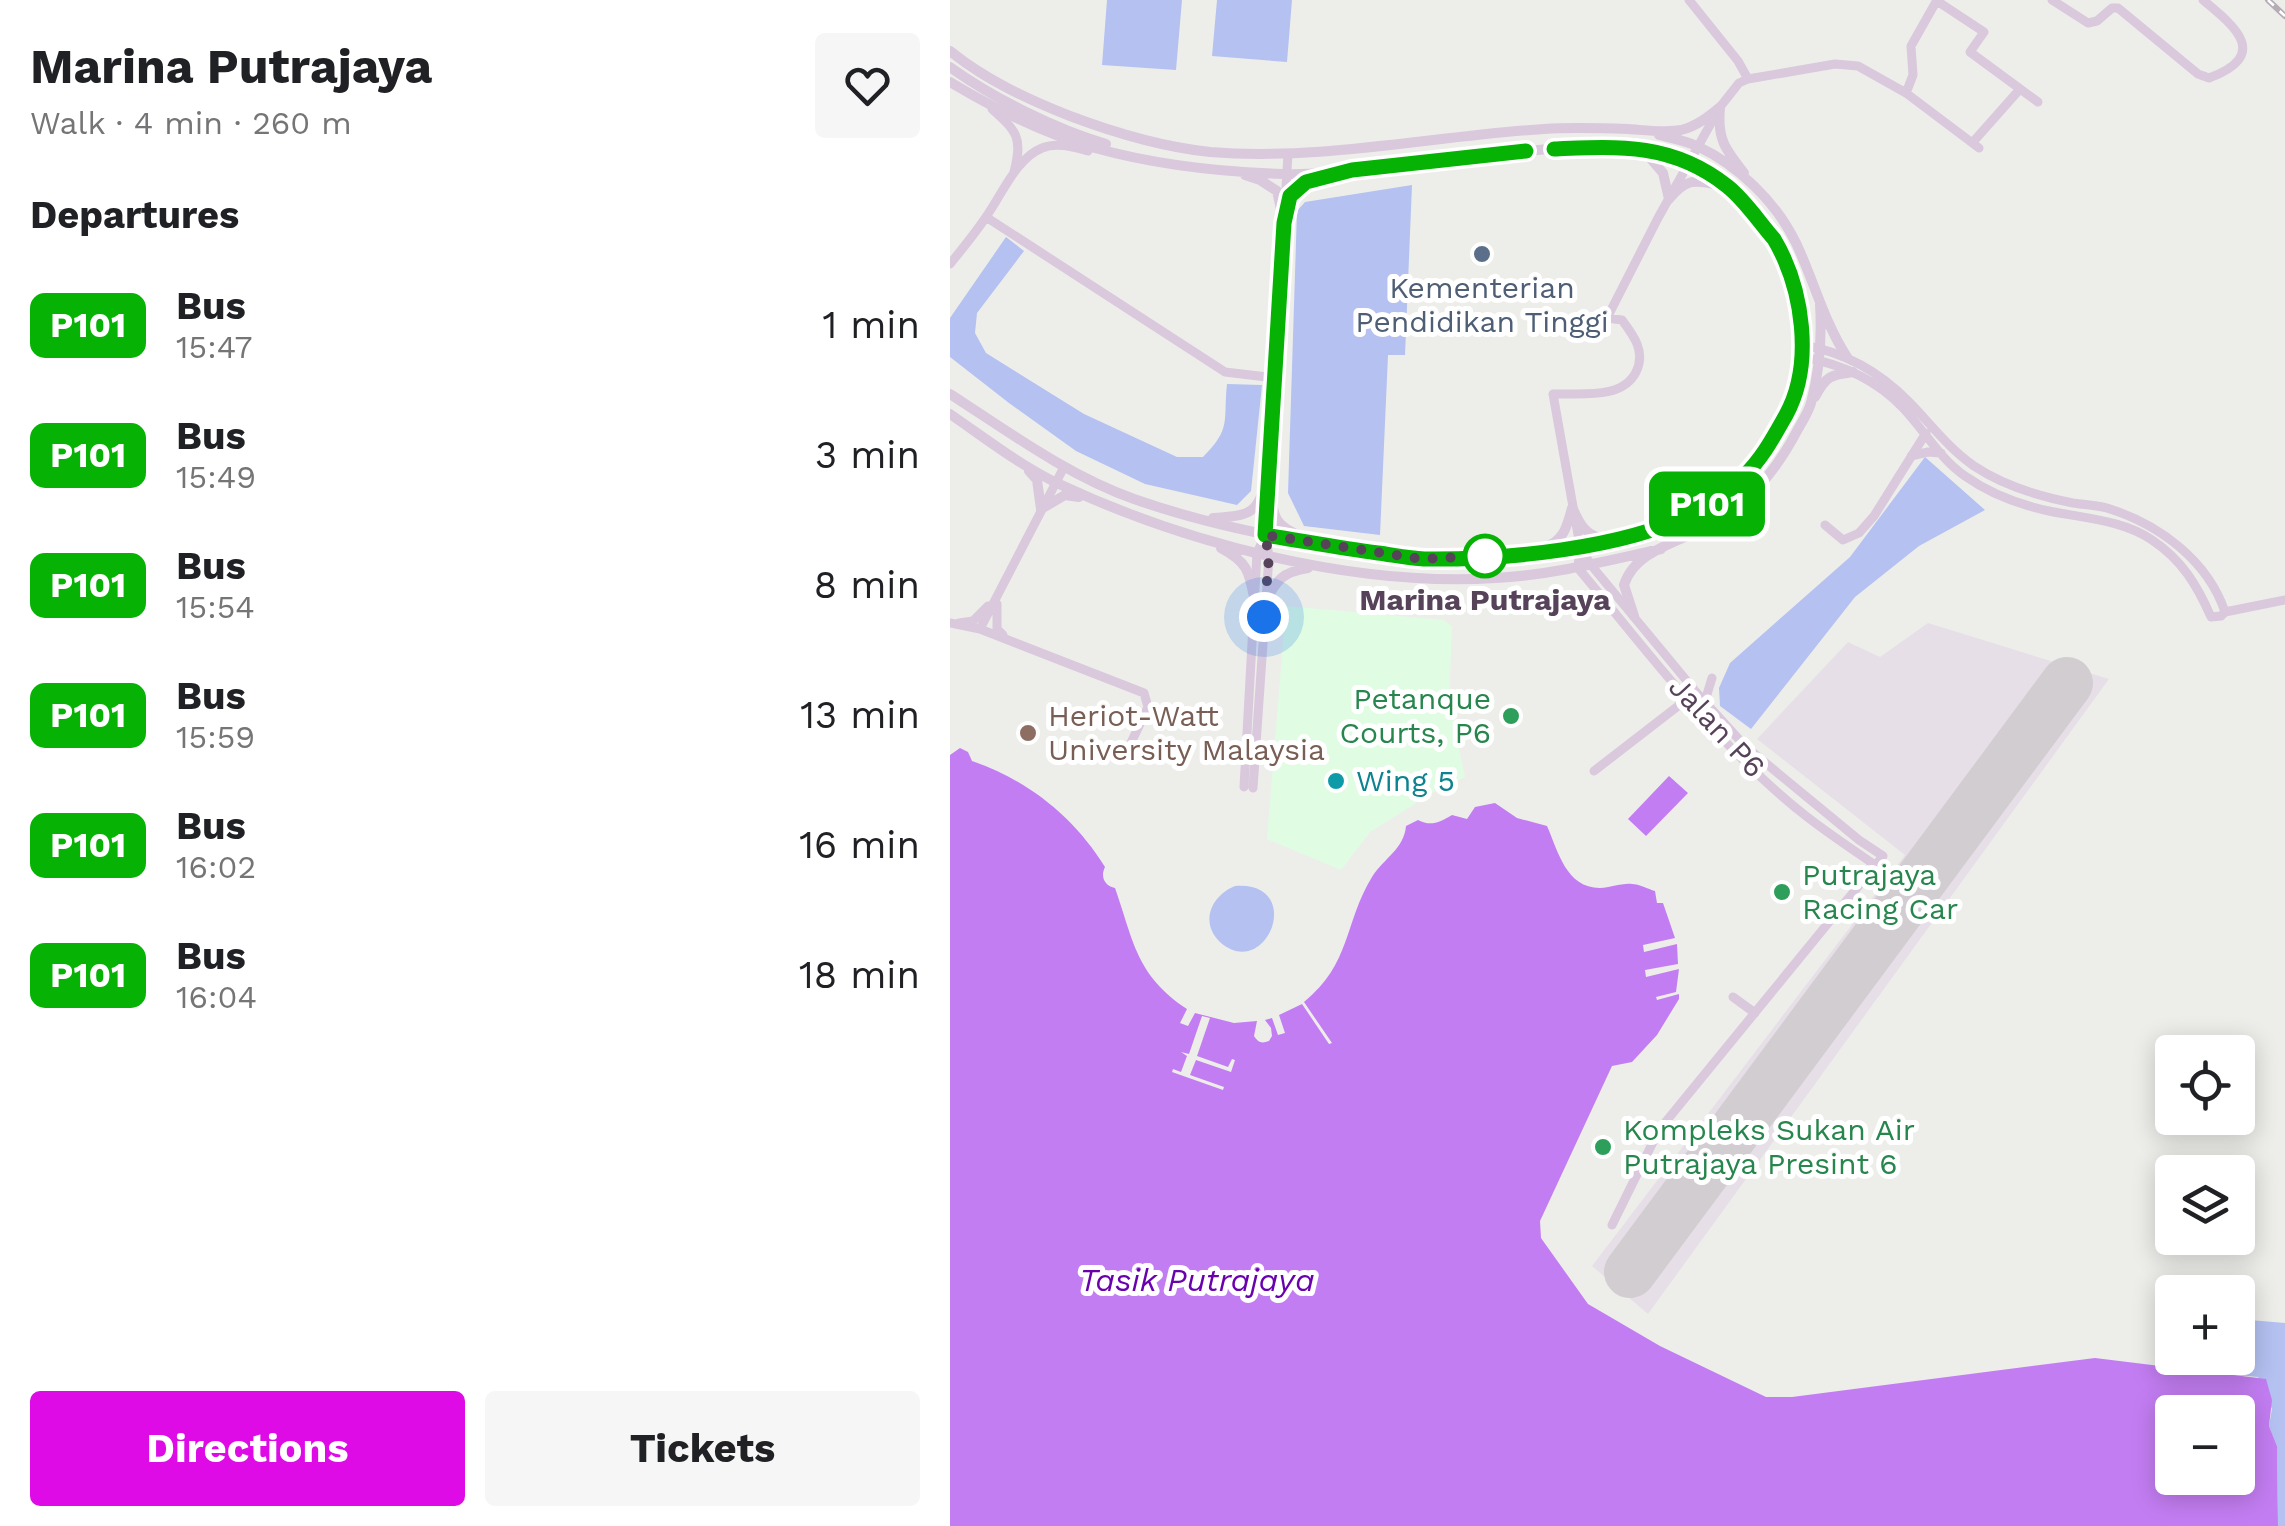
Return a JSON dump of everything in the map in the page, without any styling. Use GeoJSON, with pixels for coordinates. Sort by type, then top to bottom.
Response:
{"type":"FeatureCollection","features":[{"type":"Feature","properties":{"kind":"street"},"geometry":{"type":"LineString","coordinates":[[1689,0],[1748,79]]}},
{"type":"Feature","properties":{"kind":"street"},"geometry":{"type":"LineString","coordinates":[[2052,0],[2088,24],[2118,8],[2198,74],[2209,78],[2232,65],[2244,46],[2242,37],[2228,21],[2203,0]]}},
{"type":"Feature","properties":{"kind":"street"},"geometry":{"type":"LineString","coordinates":[[1906,93],[1913,75],[1911,46],[1937,1],[1984,32],[1970,52],[2038,102]]}},
{"type":"Feature","properties":{"kind":"street"},"geometry":{"type":"LineString","coordinates":[[950,51],[1013,92],[1093,125],[1158,144]]}},
{"type":"Feature","properties":{"kind":"street"},"geometry":{"type":"LineString","coordinates":[[1578,568],[1580,546],[1553,394],[1624,388],[1634,375],[1640,348],[1622,320],[1607,318],[1697,146],[1739,83],[1778,72],[1858,66],[1906,93],[1976,145],[2020,89]]}},
{"type":"Feature","properties":{"kind":"street"},"geometry":{"type":"LineString","coordinates":[[950,67],[1026,111],[1102,144],[1226,169],[1260,180],[1277,191],[1284,223]]}},
{"type":"Feature","properties":{"kind":"street"},"geometry":{"type":"LineString","coordinates":[[950,82],[1047,131],[1093,148],[1157,162]]}},
{"type":"Feature","properties":{"kind":"street"},"geometry":{"type":"LineString","coordinates":[[987,104],[1014,129],[1019,155],[1013,175]]}},
{"type":"Feature","properties":{"kind":"street"},"geometry":{"type":"LineString","coordinates":[[1026,111],[1096,132],[1158,144],[1210,152],[1288,154],[1577,127],[1679,130],[1702,122],[1720,107]]}},
{"type":"Feature","properties":{"kind":"street"},"geometry":{"type":"LineString","coordinates":[[1720,107],[1718,128],[1725,148],[1786,225],[1847,358]]}},
{"type":"Feature","properties":{"kind":"street"},"geometry":{"type":"LineString","coordinates":[[1644,130],[1697,146],[1748,178]]}},
{"type":"Feature","properties":{"kind":"street"},"geometry":{"type":"LineString","coordinates":[[950,264],[1013,175],[1032,153],[1047,146],[1063,145],[1124,159],[1286,174],[1526,151],[1610,146],[1642,149],[1690,162],[1729,188],[1774,239],[1796,294],[1803,351],[1792,404],[1765,453],[1743,477],[1696,512],[1661,527],[1612,540],[1524,554],[1421,559],[1265,535],[1202,519],[1132,498],[1064,467],[950,394]]}},
{"type":"Feature","properties":{"kind":"street"},"geometry":{"type":"LineString","coordinates":[[1382,146],[1385,166]]}},
{"type":"Feature","properties":{"kind":"street"},"geometry":{"type":"LineString","coordinates":[[1642,149],[1663,173],[1669,198]]}},
{"type":"Feature","properties":{"kind":"street"},"geometry":{"type":"LineString","coordinates":[[1249,787],[1288,154]]}},
{"type":"Feature","properties":{"kind":"street"},"geometry":{"type":"LineString","coordinates":[[1284,223],[1290,196],[1306,182],[1352,170]]}},
{"type":"Feature","properties":{"kind":"street"},"geometry":{"type":"LineString","coordinates":[[1669,198],[1680,186],[1698,180],[1729,188]]}},
{"type":"Feature","properties":{"kind":"street"},"geometry":{"type":"LineString","coordinates":[[986,217],[1221,370],[1274,378]]}},
{"type":"Feature","properties":{"kind":"street"},"geometry":{"type":"LineString","coordinates":[[1810,408],[1820,354],[1820,304]]}},
{"type":"Feature","properties":{"kind":"street"},"geometry":{"type":"LineString","coordinates":[[1803,351],[1847,358],[1888,383],[1910,402],[1940,453],[1965,476],[2023,504],[2147,536],[2169,552],[2190,576],[2211,617],[2285,600]]}},
{"type":"Feature","properties":{"kind":"street"},"geometry":{"type":"LineString","coordinates":[[1820,354],[1886,391],[1928,431],[2005,484],[2039,496],[2106,508],[2155,529],[2197,564],[2226,612]]}},
{"type":"Feature","properties":{"kind":"street"},"geometry":{"type":"LineString","coordinates":[[1634,616],[1624,585],[1636,563],[1712,524],[1753,492],[1781,461],[1824,380],[1852,372]]}},
{"type":"Feature","properties":{"kind":"street"},"geometry":{"type":"LineString","coordinates":[[950,414],[1056,483],[1094,500],[1200,537],[1314,566],[1421,578],[1496,578],[1578,568],[1661,548]]}},
{"type":"Feature","properties":{"kind":"street"},"geometry":{"type":"LineString","coordinates":[[1825,526],[1843,540],[1859,533],[1928,431]]}},
{"type":"Feature","properties":{"kind":"street"},"geometry":{"type":"LineString","coordinates":[[1911,456],[1940,453]]}},
{"type":"Feature","properties":{"kind":"street"},"geometry":{"type":"LineString","coordinates":[[1023,463],[1037,480],[1042,509]]}},
{"type":"Feature","properties":{"kind":"street"},"geometry":{"type":"LineString","coordinates":[[980,629],[1064,467]]}},
{"type":"Feature","properties":{"kind":"street"},"geometry":{"type":"LineString","coordinates":[[1202,519],[1241,516],[1251,511],[1260,502],[1269,476]]}},
{"type":"Feature","properties":{"kind":"street"},"geometry":{"type":"LineString","coordinates":[[1269,476],[1278,523],[1294,534],[1344,548]]}},
{"type":"Feature","properties":{"kind":"street"},"geometry":{"type":"LineString","coordinates":[[1042,509],[1065,494],[1094,500]]}},
{"type":"Feature","properties":{"kind":"street"},"geometry":{"type":"LineString","coordinates":[[1572,508],[1589,534],[1612,540]]}},
{"type":"Feature","properties":{"kind":"street"},"geometry":{"type":"LineString","coordinates":[[1524,554],[1559,540],[1572,508]]}},
{"type":"Feature","properties":{"kind":"street"},"geometry":{"type":"LineString","coordinates":[[1200,537],[1244,563],[1260,602]]}},
{"type":"Feature","properties":{"kind":"street","name":"Jalan P6"},"geometry":{"type":"LineString","coordinates":[[1580,546],[1591,565],[1688,683],[1745,746],[1879,861]]}},
{"type":"Feature","properties":{"kind":"street"},"geometry":{"type":"LineString","coordinates":[[1260,602],[1286,573],[1314,566]]}},
{"type":"Feature","properties":{"kind":"street","name":"Jalan P6"},"geometry":{"type":"LineString","coordinates":[[1578,568],[1687,700],[1744,759],[1805,815],[1879,861]]}},
{"type":"Feature","properties":{"kind":"street"},"geometry":{"type":"LineString","coordinates":[[951,624],[973,621],[998,596]]}},
{"type":"Feature","properties":{"kind":"street"},"geometry":{"type":"LineString","coordinates":[[998,596],[997,629],[1012,642]]}},
{"type":"Feature","properties":{"kind":"street"},"geometry":{"type":"LineString","coordinates":[[951,624],[980,629],[1144,693],[1148,706],[1128,749]]}},
{"type":"Feature","properties":{"kind":"street"},"geometry":{"type":"LineString","coordinates":[[1688,683],[1712,678],[1705,701]]}},
{"type":"Feature","properties":{"kind":"street"},"geometry":{"type":"LineString","coordinates":[[1594,771],[1696,692]]}},
{"type":"Feature","properties":{"kind":"street"},"geometry":{"type":"LineString","coordinates":[[1612,1225],[1660,1130],[1879,861]]}},
{"type":"Feature","properties":{"kind":"street"},"geometry":{"type":"LineString","coordinates":[[1733,996],[1755,1013]]}},
{"type":"Feature","properties":{"kind":"shaded area"},"geometry":{"type":"Polygon","coordinates":[[[1107,0],[1182,0],[1176,70],[1102,65],[1107,0]]]}},
{"type":"Feature","properties":{"kind":"shaded area"},"geometry":{"type":"Polygon","coordinates":[[[1217,0],[1292,0],[1287,62],[1212,56],[1217,0]]]}},
{"type":"Feature","properties":{"kind":"shaded area"},"geometry":{"type":"Polygon","coordinates":[[[1412,185],[1405,355],[1388,355],[1380,535],[1304,526],[1288,493],[1297,211],[1305,202],[1412,185]]]}},
{"type":"Feature","properties":{"kind":"shaded area"},"geometry":{"type":"Polygon","coordinates":[[[1006,237],[1024,251],[977,313],[975,333],[986,353],[1084,414],[1177,457],[1203,457],[1222,431],[1227,384],[1262,385],[1251,491],[1237,505],[1145,484],[1076,451],[950,357],[950,318],[1006,237]]]}},
{"type":"Feature","properties":{"kind":"shaded area"},"geometry":{"type":"Polygon","coordinates":[[[1925,457],[1985,510],[1919,546],[1855,597],[1751,729],[1720,706],[1719,688],[1730,663],[1850,557],[1925,457]]]}},
{"type":"Feature","properties":{"kind":"shaded area"},"geometry":{"type":"Polygon","coordinates":[[[1286,606],[1443,620],[1452,626],[1449,702],[1465,777],[1440,788],[1370,832],[1341,870],[1267,839],[1286,606]]]}},
{"type":"Feature","properties":{"kind":"shaded area"},"geometry":{"type":"Polygon","coordinates":[[[1928,623],[2109,679],[1648,1314],[1592,1266],[1905,855],[1757,739],[1848,642],[1880,657],[1928,623]]]}},
{"type":"Feature","properties":{"kind":"shaded area"},"geometry":{"type":"Polygon","coordinates":[[[1235,886],[1257,889],[1270,898],[1274,912],[1272,928],[1252,950],[1237,951],[1220,942],[1210,926],[1215,902],[1235,886]]]}},
{"type":"Feature","properties":{"kind":"shaded area"},"geometry":{"type":"Polygon","coordinates":[[[2255,1320],[2285,1323],[2285,1526],[2278,1526],[2277,1446],[2269,1426],[2272,1409],[2258,1377],[2239,1375],[2255,1375],[2255,1320]]]}},
{"type":"Feature","properties":{"kind":"water","name":"Tasik Putrajaya"},"geometry":{"type":"Polygon","coordinates":[[[960,748],[968,752],[972,761],[1012,779],[1048,802],[1093,849],[1105,867],[1104,880],[1115,888],[1147,970],[1187,1009],[1180,1023],[1188,1026],[1195,1013],[1234,1023],[1257,1021],[1254,1036],[1262,1042],[1272,1036],[1265,1020],[1272,1018],[1278,1035],[1285,1033],[1279,1015],[1302,1004],[1332,1043],[1304,1002],[1331,973],[1363,894],[1402,841],[1406,826],[1418,820],[1435,823],[1452,815],[1467,819],[1475,807],[1495,803],[1517,818],[1547,826],[1565,866],[1579,882],[1600,888],[1635,884],[1655,891],[1675,938],[1643,945],[1644,952],[1677,944],[1678,964],[1645,970],[1646,977],[1679,969],[1676,992],[1656,997],[1657,1000],[1679,994],[1679,999],[1657,1035],[1632,1062],[1612,1066],[1540,1221],[1541,1238],[1588,1304],[1660,1346],[1766,1397],[1792,1397],[2095,1358],[2155,1365],[2155,1375],[2266,1379],[2272,1400],[2269,1426],[2277,1446],[2278,1526],[950,1526],[950,755],[960,748]]]}},
{"type":"Feature","properties":{"kind":"water"},"geometry":{"type":"Polygon","coordinates":[[[1669,776],[1688,793],[1646,836],[1628,819],[1669,776]]]}},
{"type":"Feature","properties":{"kind":"pier"},"geometry":{"type":"Polygon","coordinates":[[[1202,1016],[1210,1018],[1197,1056],[1228,1067],[1235,1060],[1231,1072],[1196,1060],[1190,1075],[1224,1087],[1223,1090],[1172,1072],[1181,1072],[1187,1056],[1181,1052],[1189,1054],[1202,1016]]]}},
{"type":"Feature","properties":{"kind":"runway"},"geometry":{"type":"LineString","coordinates":[[1630,1272],[2067,683]]}},
{"type":"Feature","properties":{"kind":"railway"},"geometry":{"type":"LineString","coordinates":[[2268,0],[2285,16]]}},
{"type":"Feature","properties":{"kind":"bus line","name":"P101"},"geometry":{"type":"LineString","coordinates":[[1526,151],[1352,170],[1306,182],[1290,196],[1284,223],[1265,535],[1421,559],[1571,548],[1661,527],[1696,512],[1743,477],[1765,453],[1792,404],[1803,357],[1796,294],[1774,239],[1729,188],[1690,162],[1642,149],[1554,149]]}},
{"type":"Feature","properties":{"kind":"place","name":"Kementerian Pendidikan Tinggi"},"geometry":{"type":"Point","coordinates":[1482,254]}},
{"type":"Feature","properties":{"kind":"place","name":"Marina Putrajaya"},"geometry":{"type":"Point","coordinates":[1485,556]}},
{"type":"Feature","properties":{"kind":"place","name":"Petanque Courts, P6"},"geometry":{"type":"Point","coordinates":[1511,716]}},
{"type":"Feature","properties":{"kind":"place","name":"Heriot-Watt University Malaysia"},"geometry":{"type":"Point","coordinates":[1028,733]}},
{"type":"Feature","properties":{"kind":"place","name":"Wing 5"},"geometry":{"type":"Point","coordinates":[1336,781]}},
{"type":"Feature","properties":{"kind":"place","name":"Putrajaya Racing Car"},"geometry":{"type":"Point","coordinates":[1782,892]}},
{"type":"Feature","properties":{"kind":"place","name":"Kompleks Sukan Air Putrajaya Presint 6"},"geometry":{"type":"Point","coordinates":[1603,1147]}},
{"type":"Feature","properties":{"kind":"route"},"geometry":{"type":"LineString","coordinates":[[1264,617],[1269,556],[1265,535],[1421,559],[1485,556]]}}]}
